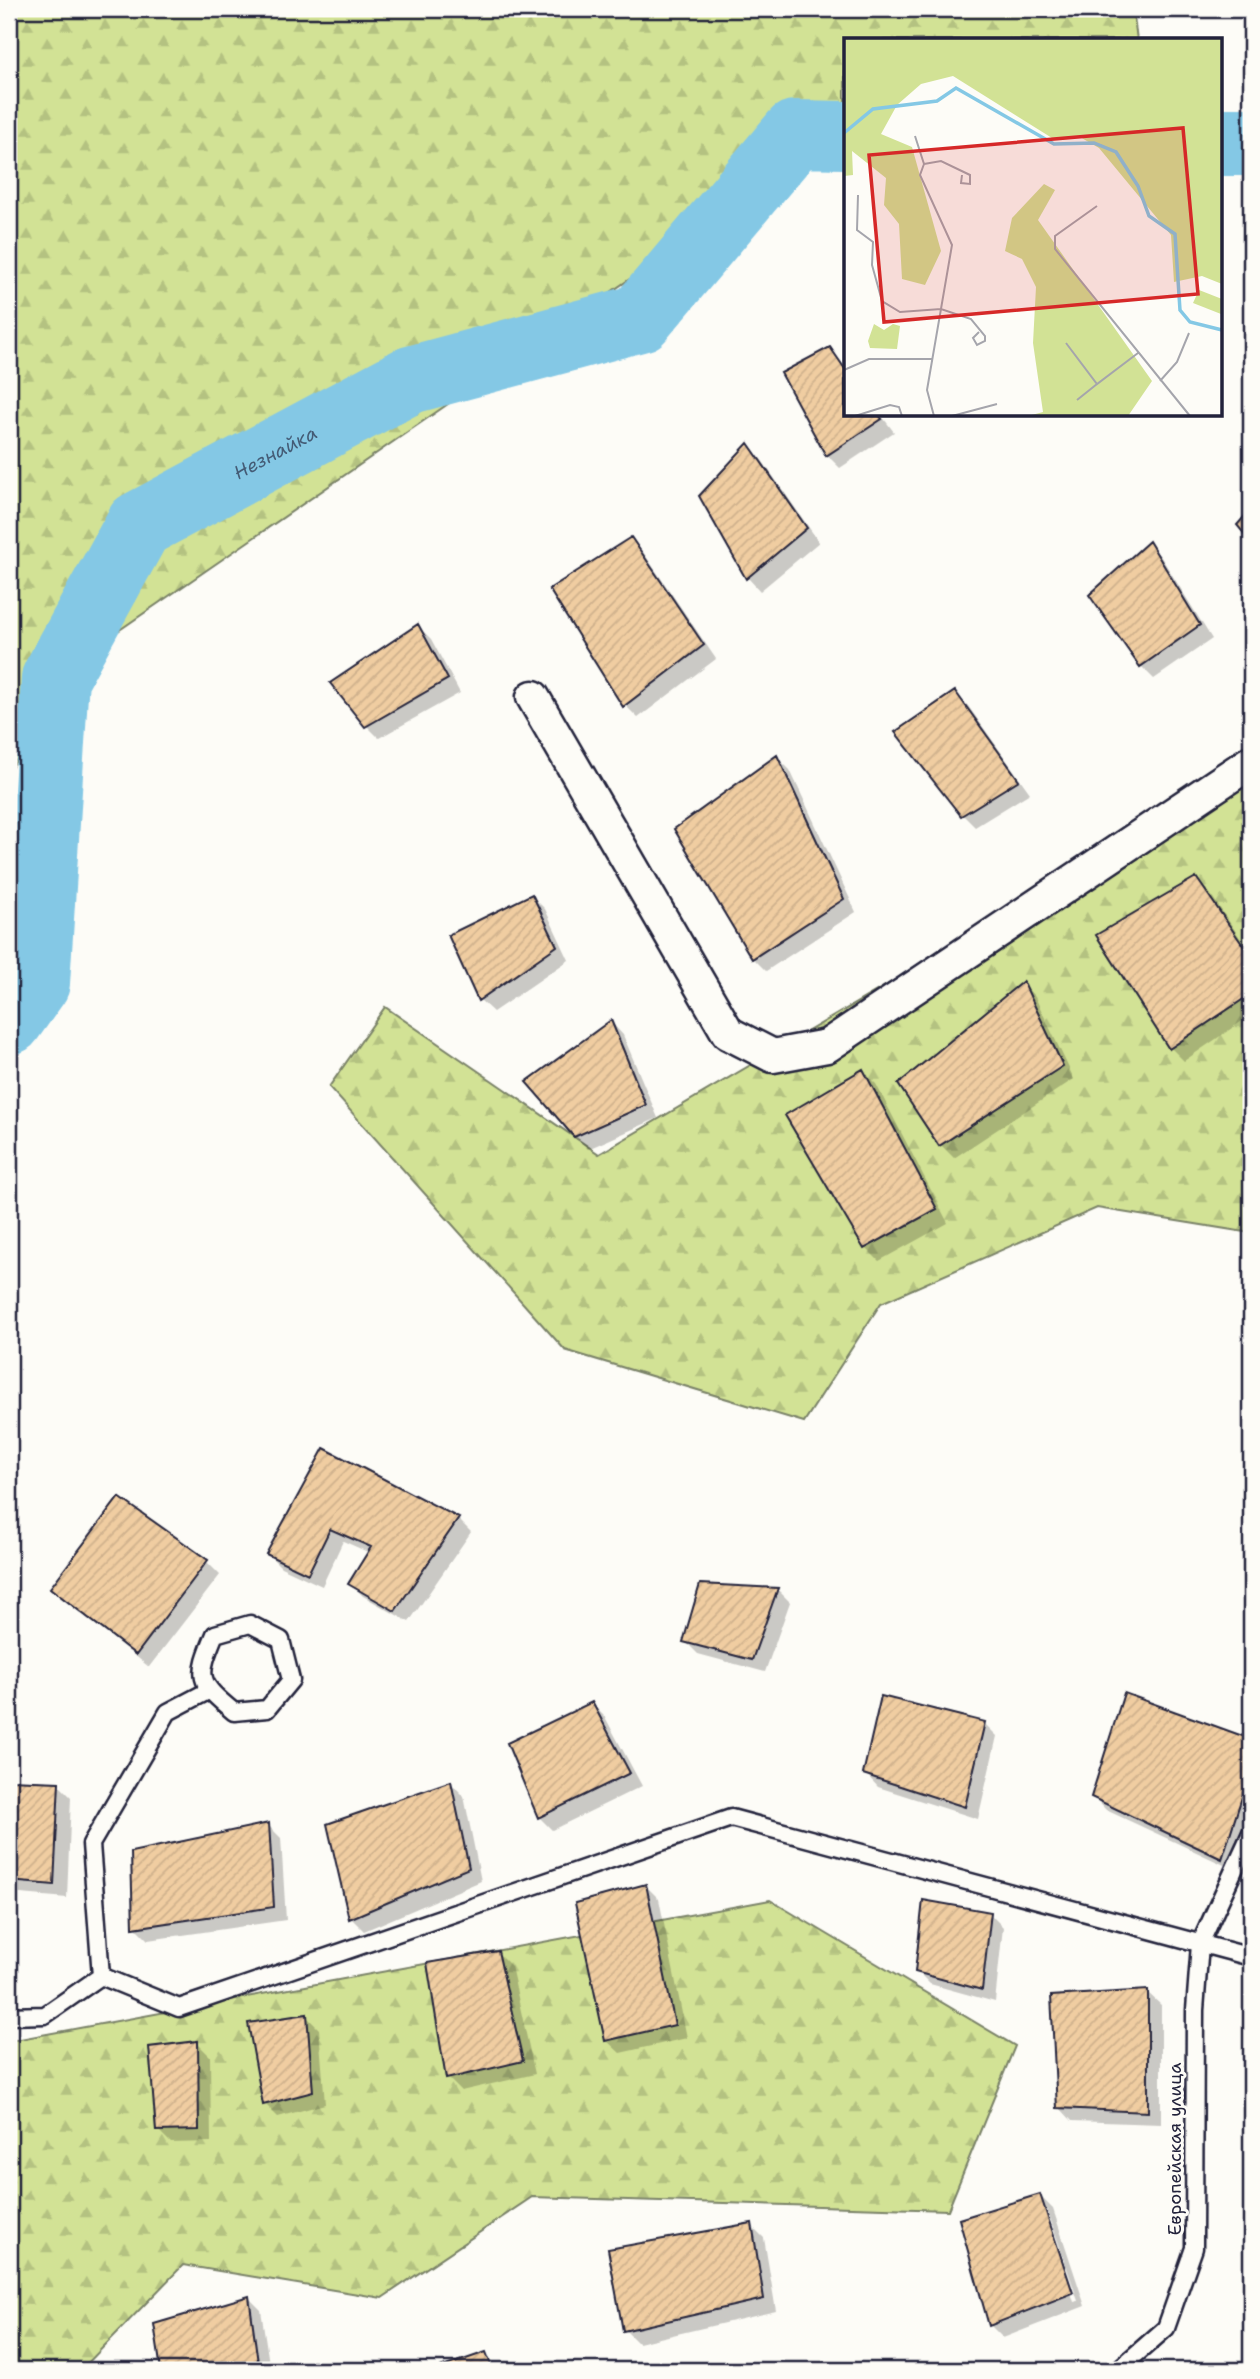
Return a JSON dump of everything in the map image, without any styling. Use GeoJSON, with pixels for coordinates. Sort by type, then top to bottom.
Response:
{"type":"FeatureCollection","features":[{"type":"Feature","properties":{"kind":"street"},"geometry":{"type":"LineString","coordinates":[[533,697],[727,1033],[773,1056],[827,1046],[1251,762]]}},
{"type":"Feature","properties":{"kind":"lane"},"geometry":{"type":"LineString","coordinates":[[250,1624],[281,1640],[291,1680],[267,1709],[234,1712],[208,1691],[202,1666],[215,1634],[250,1624]]}},
{"type":"Feature","properties":{"kind":"lane"},"geometry":{"type":"LineString","coordinates":[[101,1976],[91,1844],[168,1712],[208,1691]]}},
{"type":"Feature","properties":{"kind":"lane"},"geometry":{"type":"LineString","coordinates":[[101,1976],[179,2008],[731,1818],[1251,1957]]}},
{"type":"Feature","properties":{"kind":"lane"},"geometry":{"type":"LineString","coordinates":[[1200,1944],[1251,1833]]}},
{"type":"Feature","properties":{"kind":"lane","name":"Европейская улица"},"geometry":{"type":"LineString","coordinates":[[1118,2370],[1166,2328],[1194,2248],[1195,2010],[1200,1944]]}},
{"type":"Feature","properties":{"kind":"lane"},"geometry":{"type":"LineString","coordinates":[[9,2016],[45,2015],[101,1976]]}},
{"type":"Feature","properties":{"kind":"green space"},"geometry":{"type":"Polygon","coordinates":[[[9,9],[1133,9],[1137,38],[844,38],[844,166],[794,166],[92,649],[9,771],[9,9]]]}},
{"type":"Feature","properties":{"kind":"green space"},"geometry":{"type":"Polygon","coordinates":[[[1251,771],[1251,1233],[1097,1208],[881,1303],[804,1422],[565,1350],[329,1087],[385,1007],[599,1154],[1251,771]]]}},
{"type":"Feature","properties":{"kind":"green space"},"geometry":{"type":"Polygon","coordinates":[[[770,1900],[1015,2046],[948,2210],[532,2197],[382,2298],[183,2265],[81,2370],[9,2370],[9,2041],[770,1900]]]}},
{"type":"Feature","properties":{"kind":"building"},"geometry":{"type":"Polygon","coordinates":[[[830,347],[844,368],[844,416],[880,416],[882,419],[826,456],[781,373],[830,347]]]}},
{"type":"Feature","properties":{"kind":"building"},"geometry":{"type":"Polygon","coordinates":[[[748,443],[807,528],[746,579],[699,496],[748,443]]]}},
{"type":"Feature","properties":{"kind":"building"},"geometry":{"type":"Polygon","coordinates":[[[1251,509],[1251,542],[1237,525],[1251,509]]]}},
{"type":"Feature","properties":{"kind":"building"},"geometry":{"type":"Polygon","coordinates":[[[631,537],[704,645],[623,707],[549,589],[631,537]]]}},
{"type":"Feature","properties":{"kind":"building"},"geometry":{"type":"Polygon","coordinates":[[[1149,541],[1200,625],[1140,667],[1089,595],[1149,541]]]}},
{"type":"Feature","properties":{"kind":"building"},"geometry":{"type":"Polygon","coordinates":[[[418,624],[448,679],[365,727],[330,683],[418,624]]]}},
{"type":"Feature","properties":{"kind":"building"},"geometry":{"type":"Polygon","coordinates":[[[955,691],[1019,780],[961,816],[895,732],[955,691]]]}},
{"type":"Feature","properties":{"kind":"building"},"geometry":{"type":"Polygon","coordinates":[[[777,755],[844,899],[752,959],[674,829],[777,755]]]}},
{"type":"Feature","properties":{"kind":"building"},"geometry":{"type":"Polygon","coordinates":[[[1196,877],[1251,957],[1251,994],[1169,1049],[1096,935],[1196,877]]]}},
{"type":"Feature","properties":{"kind":"building"},"geometry":{"type":"Polygon","coordinates":[[[532,894],[557,946],[478,1001],[448,935],[532,894]]]}},
{"type":"Feature","properties":{"kind":"building"},"geometry":{"type":"Polygon","coordinates":[[[1023,981],[1063,1066],[939,1146],[898,1084],[1023,981]]]}},
{"type":"Feature","properties":{"kind":"building"},"geometry":{"type":"Polygon","coordinates":[[[611,1020],[646,1105],[574,1137],[526,1082],[611,1020]]]}},
{"type":"Feature","properties":{"kind":"building"},"geometry":{"type":"Polygon","coordinates":[[[863,1069],[937,1209],[864,1249],[785,1115],[863,1069]]]}},
{"type":"Feature","properties":{"kind":"building"},"geometry":{"type":"Polygon","coordinates":[[[324,1448],[459,1518],[395,1611],[348,1584],[371,1547],[330,1529],[308,1574],[266,1554],[324,1448]]]}},
{"type":"Feature","properties":{"kind":"building"},"geometry":{"type":"Polygon","coordinates":[[[119,1497],[208,1560],[136,1655],[50,1588],[119,1497]]]}},
{"type":"Feature","properties":{"kind":"building"},"geometry":{"type":"Polygon","coordinates":[[[700,1584],[778,1588],[752,1660],[683,1642],[700,1584]]]}},
{"type":"Feature","properties":{"kind":"building"},"geometry":{"type":"Polygon","coordinates":[[[1124,1693],[1251,1739],[1251,1769],[1222,1859],[1091,1797],[1124,1693]]]}},
{"type":"Feature","properties":{"kind":"building"},"geometry":{"type":"Polygon","coordinates":[[[881,1696],[985,1722],[965,1807],[863,1774],[881,1696]]]}},
{"type":"Feature","properties":{"kind":"building"},"geometry":{"type":"Polygon","coordinates":[[[592,1702],[630,1773],[538,1818],[507,1743],[592,1702]]]}},
{"type":"Feature","properties":{"kind":"building"},"geometry":{"type":"Polygon","coordinates":[[[9,1780],[59,1782],[54,1885],[9,1881],[9,1780]]]}},
{"type":"Feature","properties":{"kind":"building"},"geometry":{"type":"Polygon","coordinates":[[[451,1781],[469,1868],[349,1919],[327,1824],[451,1781]]]}},
{"type":"Feature","properties":{"kind":"building"},"geometry":{"type":"Polygon","coordinates":[[[269,1823],[274,1907],[133,1928],[131,1852],[269,1823]]]}},
{"type":"Feature","properties":{"kind":"building"},"geometry":{"type":"Polygon","coordinates":[[[646,1884],[675,2025],[605,2041],[575,1903],[646,1884]]]}},
{"type":"Feature","properties":{"kind":"building"},"geometry":{"type":"Polygon","coordinates":[[[923,1900],[991,1912],[982,1990],[915,1972],[923,1900]]]}},
{"type":"Feature","properties":{"kind":"building"},"geometry":{"type":"Polygon","coordinates":[[[498,1951],[523,2061],[446,2079],[427,1963],[498,1951]]]}},
{"type":"Feature","properties":{"kind":"building"},"geometry":{"type":"Polygon","coordinates":[[[1148,1990],[1148,2112],[1057,2108],[1051,1996],[1148,1990]]]}},
{"type":"Feature","properties":{"kind":"building"},"geometry":{"type":"Polygon","coordinates":[[[307,2014],[313,2092],[263,2105],[248,2023],[307,2014]]]}},
{"type":"Feature","properties":{"kind":"building"},"geometry":{"type":"Polygon","coordinates":[[[198,2041],[199,2130],[156,2131],[149,2047],[198,2041]]]}},
{"type":"Feature","properties":{"kind":"building"},"geometry":{"type":"Polygon","coordinates":[[[1040,2194],[1073,2293],[989,2326],[959,2219],[1040,2194]]]}},
{"type":"Feature","properties":{"kind":"building"},"geometry":{"type":"Polygon","coordinates":[[[752,2223],[764,2299],[623,2331],[608,2249],[752,2223]]]}},
{"type":"Feature","properties":{"kind":"building"},"geometry":{"type":"Polygon","coordinates":[[[249,2296],[259,2370],[161,2370],[154,2324],[249,2296]]]}},
{"type":"Feature","properties":{"kind":"building"},"geometry":{"type":"Polygon","coordinates":[[[486,2352],[493,2370],[434,2370],[486,2352]]]}},
{"type":"Feature","properties":{"kind":"waterway","name":"Незнайка"},"geometry":{"type":"LineString","coordinates":[[9,1021],[36,983],[55,678],[139,525],[410,380],[640,318],[795,134],[844,135]]}},
{"type":"Feature","properties":{"kind":"waterway","name":"Незнайка"},"geometry":{"type":"LineString","coordinates":[[1222,142],[1251,142]]}}]}
